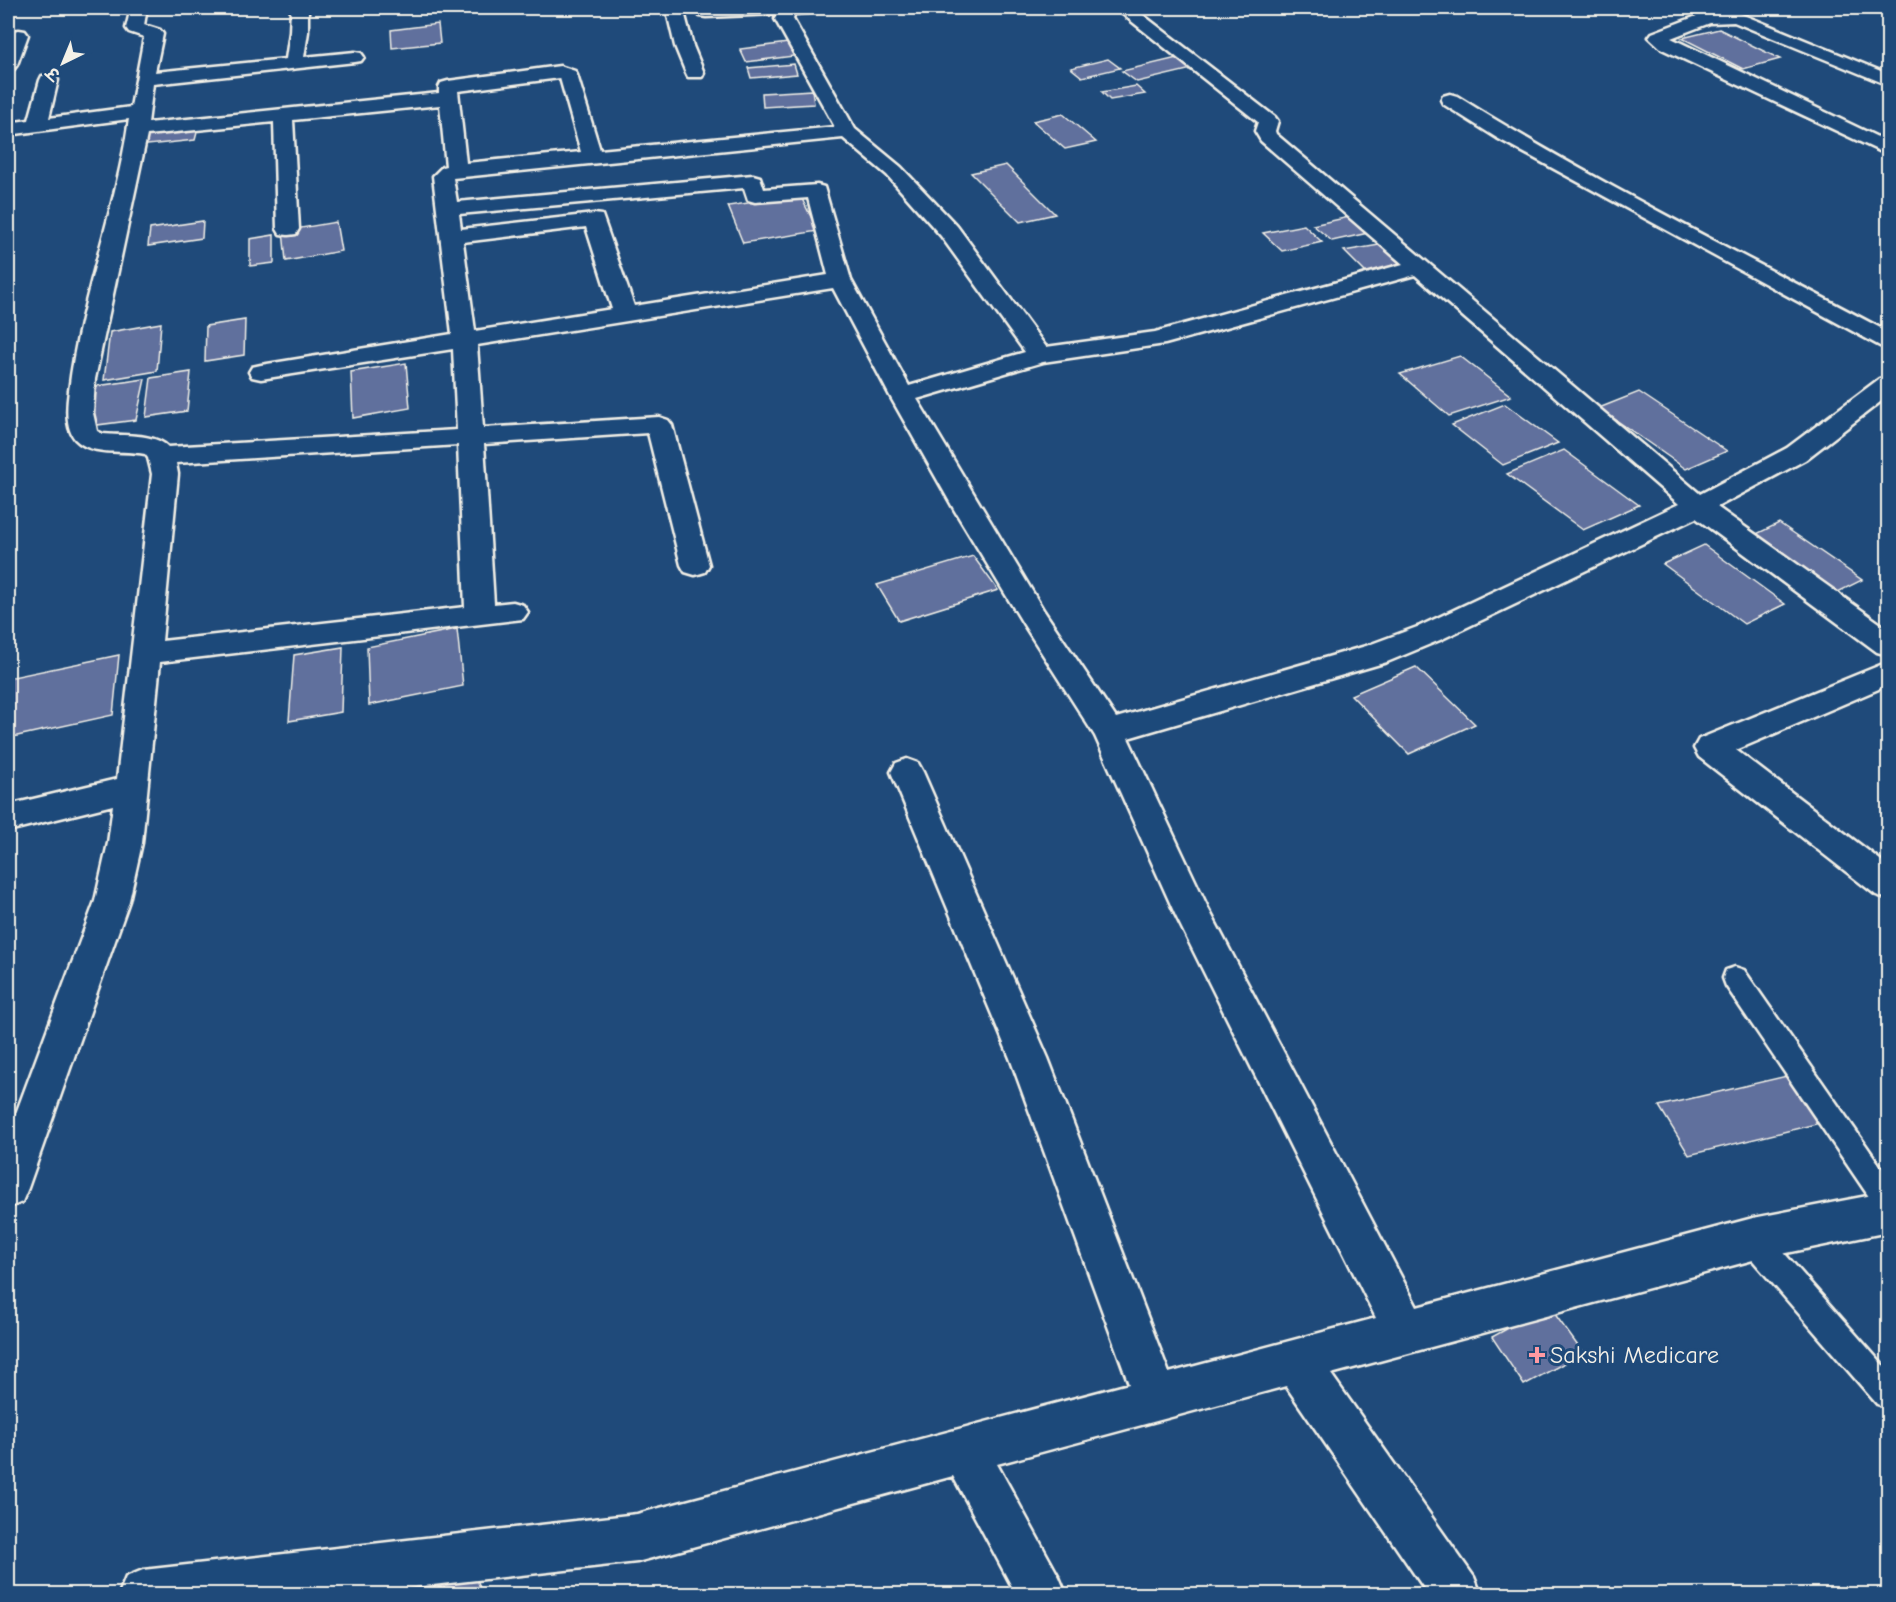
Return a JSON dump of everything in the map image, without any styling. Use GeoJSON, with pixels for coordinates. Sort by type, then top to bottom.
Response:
{"type":"FeatureCollection","features":[{"type":"Feature","properties":{"kind":"street"},"geometry":{"type":"LineString","coordinates":[[8,1188],[112,901],[125,843],[132,788],[165,474],[161,456],[154,448],[98,442],[85,435],[81,423],[82,385],[97,299],[139,121],[144,79],[154,34],[135,28],[139,8]]}},
{"type":"Feature","properties":{"kind":"street"},"geometry":{"type":"LineString","coordinates":[[294,63],[299,32],[299,8]]}},
{"type":"Feature","properties":{"kind":"street"},"geometry":{"type":"LineString","coordinates":[[674,8],[684,46],[695,73]]}},
{"type":"Feature","properties":{"kind":"street"},"geometry":{"type":"LineString","coordinates":[[706,12],[811,8]]}},
{"type":"Feature","properties":{"kind":"street"},"geometry":{"type":"LineString","coordinates":[[1124,8],[1268,121],[1265,131],[1268,137],[1698,506],[1888,644]]}},
{"type":"Feature","properties":{"kind":"street"},"geometry":{"type":"LineString","coordinates":[[788,10],[784,19],[847,132],[894,171],[949,231],[1040,355]]}},
{"type":"Feature","properties":{"kind":"street"},"geometry":{"type":"LineString","coordinates":[[1888,80],[1736,17],[1708,18],[1658,37],[1668,45],[1888,150]]}},
{"type":"Feature","properties":{"kind":"street"},"geometry":{"type":"LineString","coordinates":[[8,65],[19,35]]}},
{"type":"Feature","properties":{"kind":"street"},"geometry":{"type":"LineString","coordinates":[[144,79],[355,57]]}},
{"type":"Feature","properties":{"kind":"street"},"geometry":{"type":"LineString","coordinates":[[457,170],[448,87],[560,72],[568,75],[592,156]]}},
{"type":"Feature","properties":{"kind":"street"},"geometry":{"type":"LineString","coordinates":[[38,125],[49,80]]}},
{"type":"Feature","properties":{"kind":"street"},"geometry":{"type":"LineString","coordinates":[[8,129],[38,125],[283,115],[450,98]]}},
{"type":"Feature","properties":{"kind":"street"},"geometry":{"type":"LineString","coordinates":[[1450,100],[1504,134],[1607,191],[1888,341]]}},
{"type":"Feature","properties":{"kind":"street"},"geometry":{"type":"LineString","coordinates":[[283,115],[288,229]]}},
{"type":"Feature","properties":{"kind":"street"},"geometry":{"type":"LineString","coordinates":[[480,615],[465,341],[443,176],[449,171],[457,170],[847,132]]}},
{"type":"Feature","properties":{"kind":"street"},"geometry":{"type":"LineString","coordinates":[[450,237],[560,211],[753,182],[755,196],[817,191],[840,280],[902,396],[1028,608],[1109,732],[1194,916],[1406,1332]]}},
{"type":"Feature","properties":{"kind":"street"},"geometry":{"type":"LineString","coordinates":[[447,208],[560,211],[594,220],[626,315]]}},
{"type":"Feature","properties":{"kind":"street"},"geometry":{"type":"LineString","coordinates":[[902,396],[1040,355],[1157,339],[1417,267]]}},
{"type":"Feature","properties":{"kind":"street"},"geometry":{"type":"LineString","coordinates":[[261,372],[840,280]]}},
{"type":"Feature","properties":{"kind":"street"},"geometry":{"type":"LineString","coordinates":[[1109,732],[1387,650],[1430,633],[1698,506],[1796,454],[1888,384]]}},
{"type":"Feature","properties":{"kind":"street"},"geometry":{"type":"LineString","coordinates":[[161,456],[659,425],[695,565]]}},
{"type":"Feature","properties":{"kind":"street"},"geometry":{"type":"LineString","coordinates":[[147,652],[513,612]]}},
{"type":"Feature","properties":{"kind":"street"},"geometry":{"type":"LineString","coordinates":[[1888,673],[1710,748],[1888,885]]}},
{"type":"Feature","properties":{"kind":"street"},"geometry":{"type":"LineString","coordinates":[[907,772],[1029,1058],[1157,1399]]}},
{"type":"Feature","properties":{"kind":"street"},"geometry":{"type":"LineString","coordinates":[[8,818],[132,788]]}},
{"type":"Feature","properties":{"kind":"street"},"geometry":{"type":"LineString","coordinates":[[143,1594],[637,1538],[1753,1239],[1888,1212]]}},
{"type":"Feature","properties":{"kind":"street"},"geometry":{"type":"LineString","coordinates":[[1296,1362],[1457,1594]]}},
{"type":"Feature","properties":{"kind":"street"},"geometry":{"type":"LineString","coordinates":[[964,1450],[1042,1594]]}},
{"type":"Feature","properties":{"kind":"lane"},"geometry":{"type":"LineString","coordinates":[[1736,978],[1888,1200]]}},
{"type":"Feature","properties":{"kind":"lane"},"geometry":{"type":"LineString","coordinates":[[1753,1239],[1888,1393]]}},
{"type":"Feature","properties":{"kind":"building"},"geometry":{"type":"Polygon","coordinates":[[[438,24],[440,43],[392,48],[391,30],[438,24]]]}},
{"type":"Feature","properties":{"kind":"building"},"geometry":{"type":"Polygon","coordinates":[[[1719,29],[1780,59],[1743,69],[1682,38],[1719,29]]]}},
{"type":"Feature","properties":{"kind":"building"},"geometry":{"type":"Polygon","coordinates":[[[788,43],[794,56],[746,62],[740,49],[788,43]]]}},
{"type":"Feature","properties":{"kind":"building"},"geometry":{"type":"Polygon","coordinates":[[[1177,58],[1192,69],[1137,82],[1122,71],[1177,58]]]}},
{"type":"Feature","properties":{"kind":"building"},"geometry":{"type":"Polygon","coordinates":[[[1108,59],[1120,68],[1082,77],[1071,68],[1108,59]]]}},
{"type":"Feature","properties":{"kind":"building"},"geometry":{"type":"Polygon","coordinates":[[[794,64],[797,74],[751,78],[748,68],[794,64]]]}},
{"type":"Feature","properties":{"kind":"building"},"geometry":{"type":"Polygon","coordinates":[[[1136,86],[1145,94],[1110,100],[1102,92],[1136,86]]]}},
{"type":"Feature","properties":{"kind":"building"},"geometry":{"type":"Polygon","coordinates":[[[812,90],[814,104],[763,107],[762,93],[812,90]]]}},
{"type":"Feature","properties":{"kind":"building"},"geometry":{"type":"Polygon","coordinates":[[[1063,114],[1096,142],[1065,149],[1033,121],[1063,114]]]}},
{"type":"Feature","properties":{"kind":"building"},"geometry":{"type":"Polygon","coordinates":[[[199,125],[195,140],[138,146],[142,130],[199,125]]]}},
{"type":"Feature","properties":{"kind":"building"},"geometry":{"type":"Polygon","coordinates":[[[1006,165],[1055,214],[1020,222],[971,173],[1006,165]]]}},
{"type":"Feature","properties":{"kind":"building"},"geometry":{"type":"Polygon","coordinates":[[[800,195],[818,231],[743,243],[728,206],[800,195]]]}},
{"type":"Feature","properties":{"kind":"building"},"geometry":{"type":"Polygon","coordinates":[[[1349,217],[1368,233],[1332,241],[1313,225],[1349,217]]]}},
{"type":"Feature","properties":{"kind":"building"},"geometry":{"type":"Polygon","coordinates":[[[203,221],[202,238],[148,246],[150,229],[203,221]]]}},
{"type":"Feature","properties":{"kind":"building"},"geometry":{"type":"Polygon","coordinates":[[[336,222],[341,251],[286,261],[283,231],[336,222]]]}},
{"type":"Feature","properties":{"kind":"building"},"geometry":{"type":"Polygon","coordinates":[[[1304,225],[1322,242],[1282,251],[1263,233],[1304,225]]]}},
{"type":"Feature","properties":{"kind":"building"},"geometry":{"type":"Polygon","coordinates":[[[14,228],[8,258],[8,229],[14,228]]]}},
{"type":"Feature","properties":{"kind":"building"},"geometry":{"type":"Polygon","coordinates":[[[274,235],[274,263],[250,266],[250,239],[274,235]]]}},
{"type":"Feature","properties":{"kind":"building"},"geometry":{"type":"Polygon","coordinates":[[[1385,244],[1410,268],[1368,275],[1344,251],[1385,244]]]}},
{"type":"Feature","properties":{"kind":"building"},"geometry":{"type":"Polygon","coordinates":[[[245,320],[244,355],[205,361],[206,326],[245,320]]]}},
{"type":"Feature","properties":{"kind":"building"},"geometry":{"type":"Polygon","coordinates":[[[161,323],[157,371],[104,380],[110,332],[161,323]]]}},
{"type":"Feature","properties":{"kind":"building"},"geometry":{"type":"Polygon","coordinates":[[[1460,356],[1511,396],[1449,416],[1400,374],[1460,356]]]}},
{"type":"Feature","properties":{"kind":"building"},"geometry":{"type":"Polygon","coordinates":[[[406,363],[410,408],[353,418],[351,372],[406,363]]]}},
{"type":"Feature","properties":{"kind":"building"},"geometry":{"type":"Polygon","coordinates":[[[191,372],[187,411],[146,417],[151,378],[191,372]]]}},
{"type":"Feature","properties":{"kind":"building"},"geometry":{"type":"Polygon","coordinates":[[[145,379],[136,420],[89,426],[97,386],[145,379]]]}},
{"type":"Feature","properties":{"kind":"building"},"geometry":{"type":"Polygon","coordinates":[[[1639,392],[1727,451],[1686,469],[1599,408],[1639,392]]]}},
{"type":"Feature","properties":{"kind":"building"},"geometry":{"type":"Polygon","coordinates":[[[1505,404],[1558,443],[1503,465],[1452,425],[1505,404]]]}},
{"type":"Feature","properties":{"kind":"building"},"geometry":{"type":"Polygon","coordinates":[[[1564,450],[1639,505],[1583,530],[1507,474],[1564,450]]]}},
{"type":"Feature","properties":{"kind":"building"},"geometry":{"type":"Polygon","coordinates":[[[1779,523],[1862,580],[1826,598],[1744,540],[1779,523]]]}},
{"type":"Feature","properties":{"kind":"building"},"geometry":{"type":"Polygon","coordinates":[[[1704,545],[1785,604],[1744,624],[1663,564],[1704,545]]]}},
{"type":"Feature","properties":{"kind":"building"},"geometry":{"type":"Polygon","coordinates":[[[973,556],[998,590],[899,621],[877,585],[973,556]]]}},
{"type":"Feature","properties":{"kind":"building"},"geometry":{"type":"Polygon","coordinates":[[[457,629],[463,686],[369,705],[367,647],[457,629]]]}},
{"type":"Feature","properties":{"kind":"building"},"geometry":{"type":"Polygon","coordinates":[[[343,647],[341,712],[289,721],[294,655],[343,647]]]}},
{"type":"Feature","properties":{"kind":"building"},"geometry":{"type":"Polygon","coordinates":[[[119,655],[113,715],[8,738],[8,678],[119,655]]]}},
{"type":"Feature","properties":{"kind":"building"},"geometry":{"type":"Polygon","coordinates":[[[1416,667],[1475,724],[1409,754],[1351,695],[1416,667]]]}},
{"type":"Feature","properties":{"kind":"building"},"geometry":{"type":"Polygon","coordinates":[[[1791,1075],[1824,1122],[1689,1155],[1659,1106],[1791,1075]]]}},
{"type":"Feature","properties":{"kind":"building"},"geometry":{"type":"Polygon","coordinates":[[[1549,1306],[1583,1353],[1524,1385],[1492,1337],[1549,1306]]]}},
{"type":"Feature","properties":{"kind":"building"},"geometry":{"type":"Polygon","coordinates":[[[470,1558],[482,1594],[409,1594],[470,1558]]]}},
{"type":"Feature","properties":{"kind":"place","name":"Sakshi Medicare"},"geometry":{"type":"Point","coordinates":[1537,1355]}}]}
